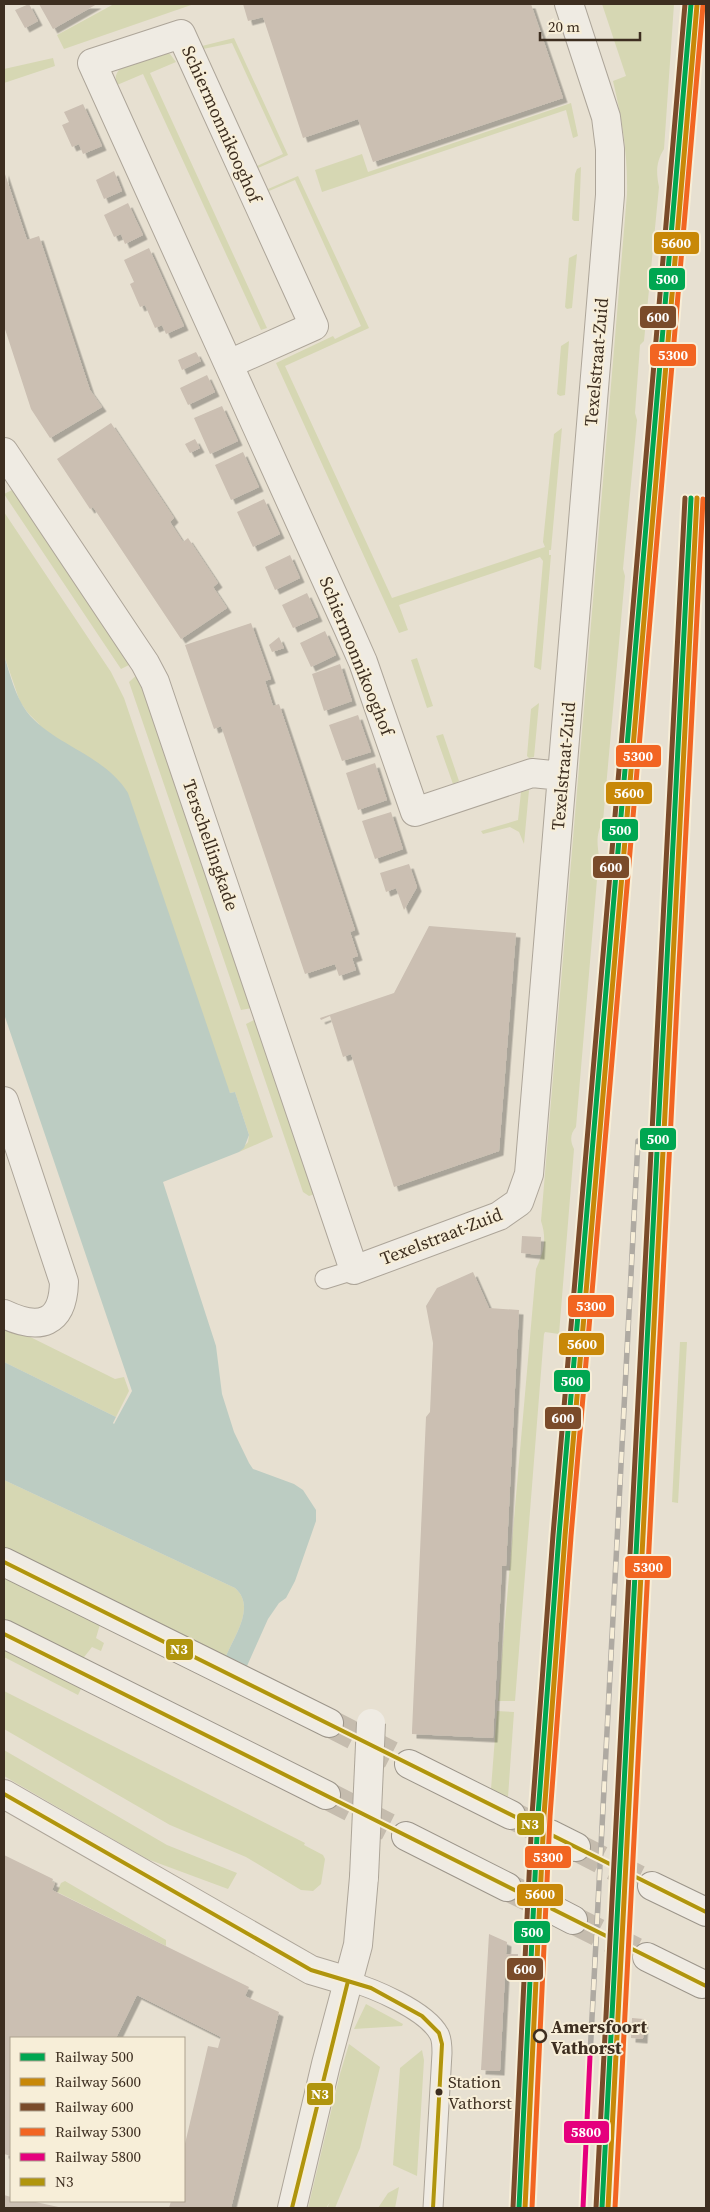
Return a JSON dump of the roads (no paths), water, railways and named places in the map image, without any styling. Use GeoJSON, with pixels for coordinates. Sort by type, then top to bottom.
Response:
{"type":"FeatureCollection","features":[{"type":"Feature","properties":{"kind":"street","name":"Texelstraat-Zuid"},"geometry":{"type":"LineString","coordinates":[[354,1270],[499,1216],[519,1202],[529,1174],[610,195],[610,149],[606,117],[569,4]]}},
{"type":"Feature","properties":{"kind":"street","name":"Schiermonnikooghof"},"geometry":{"type":"LineString","coordinates":[[229,364],[314,326],[181,34],[92,63],[363,662],[415,812],[532,773],[562,776]]}},
{"type":"Feature","properties":{"kind":"street","name":"Terschellingkade"},"geometry":{"type":"LineString","coordinates":[[4,452],[145,663],[155,682],[354,1270]]}},
{"type":"Feature","properties":{"kind":"street"},"geometry":{"type":"LineString","coordinates":[[4,1101],[64,1282],[61,1308],[55,1317],[46,1321],[19,1321],[4,1314]]}},
{"type":"Feature","properties":{"kind":"street"},"geometry":{"type":"LineString","coordinates":[[4,1562],[329,1723]]}},
{"type":"Feature","properties":{"kind":"street"},"geometry":{"type":"LineString","coordinates":[[4,1634],[326,1795]]}},
{"type":"Feature","properties":{"kind":"street"},"geometry":{"type":"LineString","coordinates":[[292,2208],[358,1946],[364,1877],[371,1723]]}},
{"type":"Feature","properties":{"kind":"street"},"geometry":{"type":"LineString","coordinates":[[409,1764],[511,1814]]}},
{"type":"Feature","properties":{"kind":"street"},"geometry":{"type":"LineString","coordinates":[[4,1794],[311,1970],[348,1981]]}},
{"type":"Feature","properties":{"kind":"street"},"geometry":{"type":"LineString","coordinates":[[550,1834],[576,1847]]}},
{"type":"Feature","properties":{"kind":"street"},"geometry":{"type":"LineString","coordinates":[[406,1836],[507,1887]]}},
{"type":"Feature","properties":{"kind":"street"},"geometry":{"type":"LineString","coordinates":[[652,1886],[706,1912]]}},
{"type":"Feature","properties":{"kind":"street"},"geometry":{"type":"LineString","coordinates":[[546,1906],[573,1920]]}},
{"type":"Feature","properties":{"kind":"street"},"geometry":{"type":"LineString","coordinates":[[647,1956],[702,1984]]}},
{"type":"Feature","properties":{"kind":"lane"},"geometry":{"type":"LineString","coordinates":[[325,1279],[354,1270]]}},
{"type":"Feature","properties":{"kind":"lane"},"geometry":{"type":"LineString","coordinates":[[348,1981],[371,1988],[422,2016],[439,2033],[442,2053],[433,2208]]}},
{"type":"Feature","properties":{"kind":"tunnel"},"geometry":{"type":"LineString","coordinates":[[329,1723],[409,1764]]}},
{"type":"Feature","properties":{"kind":"tunnel"},"geometry":{"type":"LineString","coordinates":[[326,1795],[406,1836]]}},
{"type":"Feature","properties":{"kind":"tunnel"},"geometry":{"type":"LineString","coordinates":[[511,1815],[550,1834]]}},
{"type":"Feature","properties":{"kind":"tunnel"},"geometry":{"type":"LineString","coordinates":[[576,1847],[652,1886]]}},
{"type":"Feature","properties":{"kind":"tunnel"},"geometry":{"type":"LineString","coordinates":[[507,1887],[546,1906]]}},
{"type":"Feature","properties":{"kind":"tunnel"},"geometry":{"type":"LineString","coordinates":[[573,1920],[647,1957]]}},
{"type":"Feature","properties":{"kind":"railway"},"geometry":{"type":"LineString","coordinates":[[590,2056],[638,1141]]}},
{"type":"Feature","properties":{"kind":"rail line","name":"600"},"geometry":{"type":"LineString","coordinates":[[513,2208],[532,1815],[553,1535],[685,4]]}},
{"type":"Feature","properties":{"kind":"rail line","name":"500"},"geometry":{"type":"LineString","coordinates":[[519,2208],[538,1815],[559,1535],[691,4]]}},
{"type":"Feature","properties":{"kind":"rail line","name":"5600"},"geometry":{"type":"LineString","coordinates":[[525,2208],[544,1815],[565,1536],[697,5]]}},
{"type":"Feature","properties":{"kind":"rail line","name":"5300"},"geometry":{"type":"LineString","coordinates":[[532,2208],[550,1816],[571,1536],[703,5]]}},
{"type":"Feature","properties":{"kind":"rail line","name":"600"},"geometry":{"type":"LineString","coordinates":[[596,2208],[685,498]]}},
{"type":"Feature","properties":{"kind":"rail line","name":"500"},"geometry":{"type":"LineString","coordinates":[[602,2208],[691,498]]}},
{"type":"Feature","properties":{"kind":"rail line","name":"5600"},"geometry":{"type":"LineString","coordinates":[[608,2208],[697,498]]}},
{"type":"Feature","properties":{"kind":"rail line","name":"5300"},"geometry":{"type":"LineString","coordinates":[[615,2208],[703,499]]}},
{"type":"Feature","properties":{"kind":"rail line","name":"5800"},"geometry":{"type":"LineString","coordinates":[[583,2208],[590,2056]]}},
{"type":"Feature","properties":{"kind":"place","name":"Amersfoort Vathorst"},"geometry":{"type":"Point","coordinates":[540,2036]}},
{"type":"Feature","properties":{"kind":"place","name":"Station Vathorst"},"geometry":{"type":"Point","coordinates":[439,2092]}}]}
